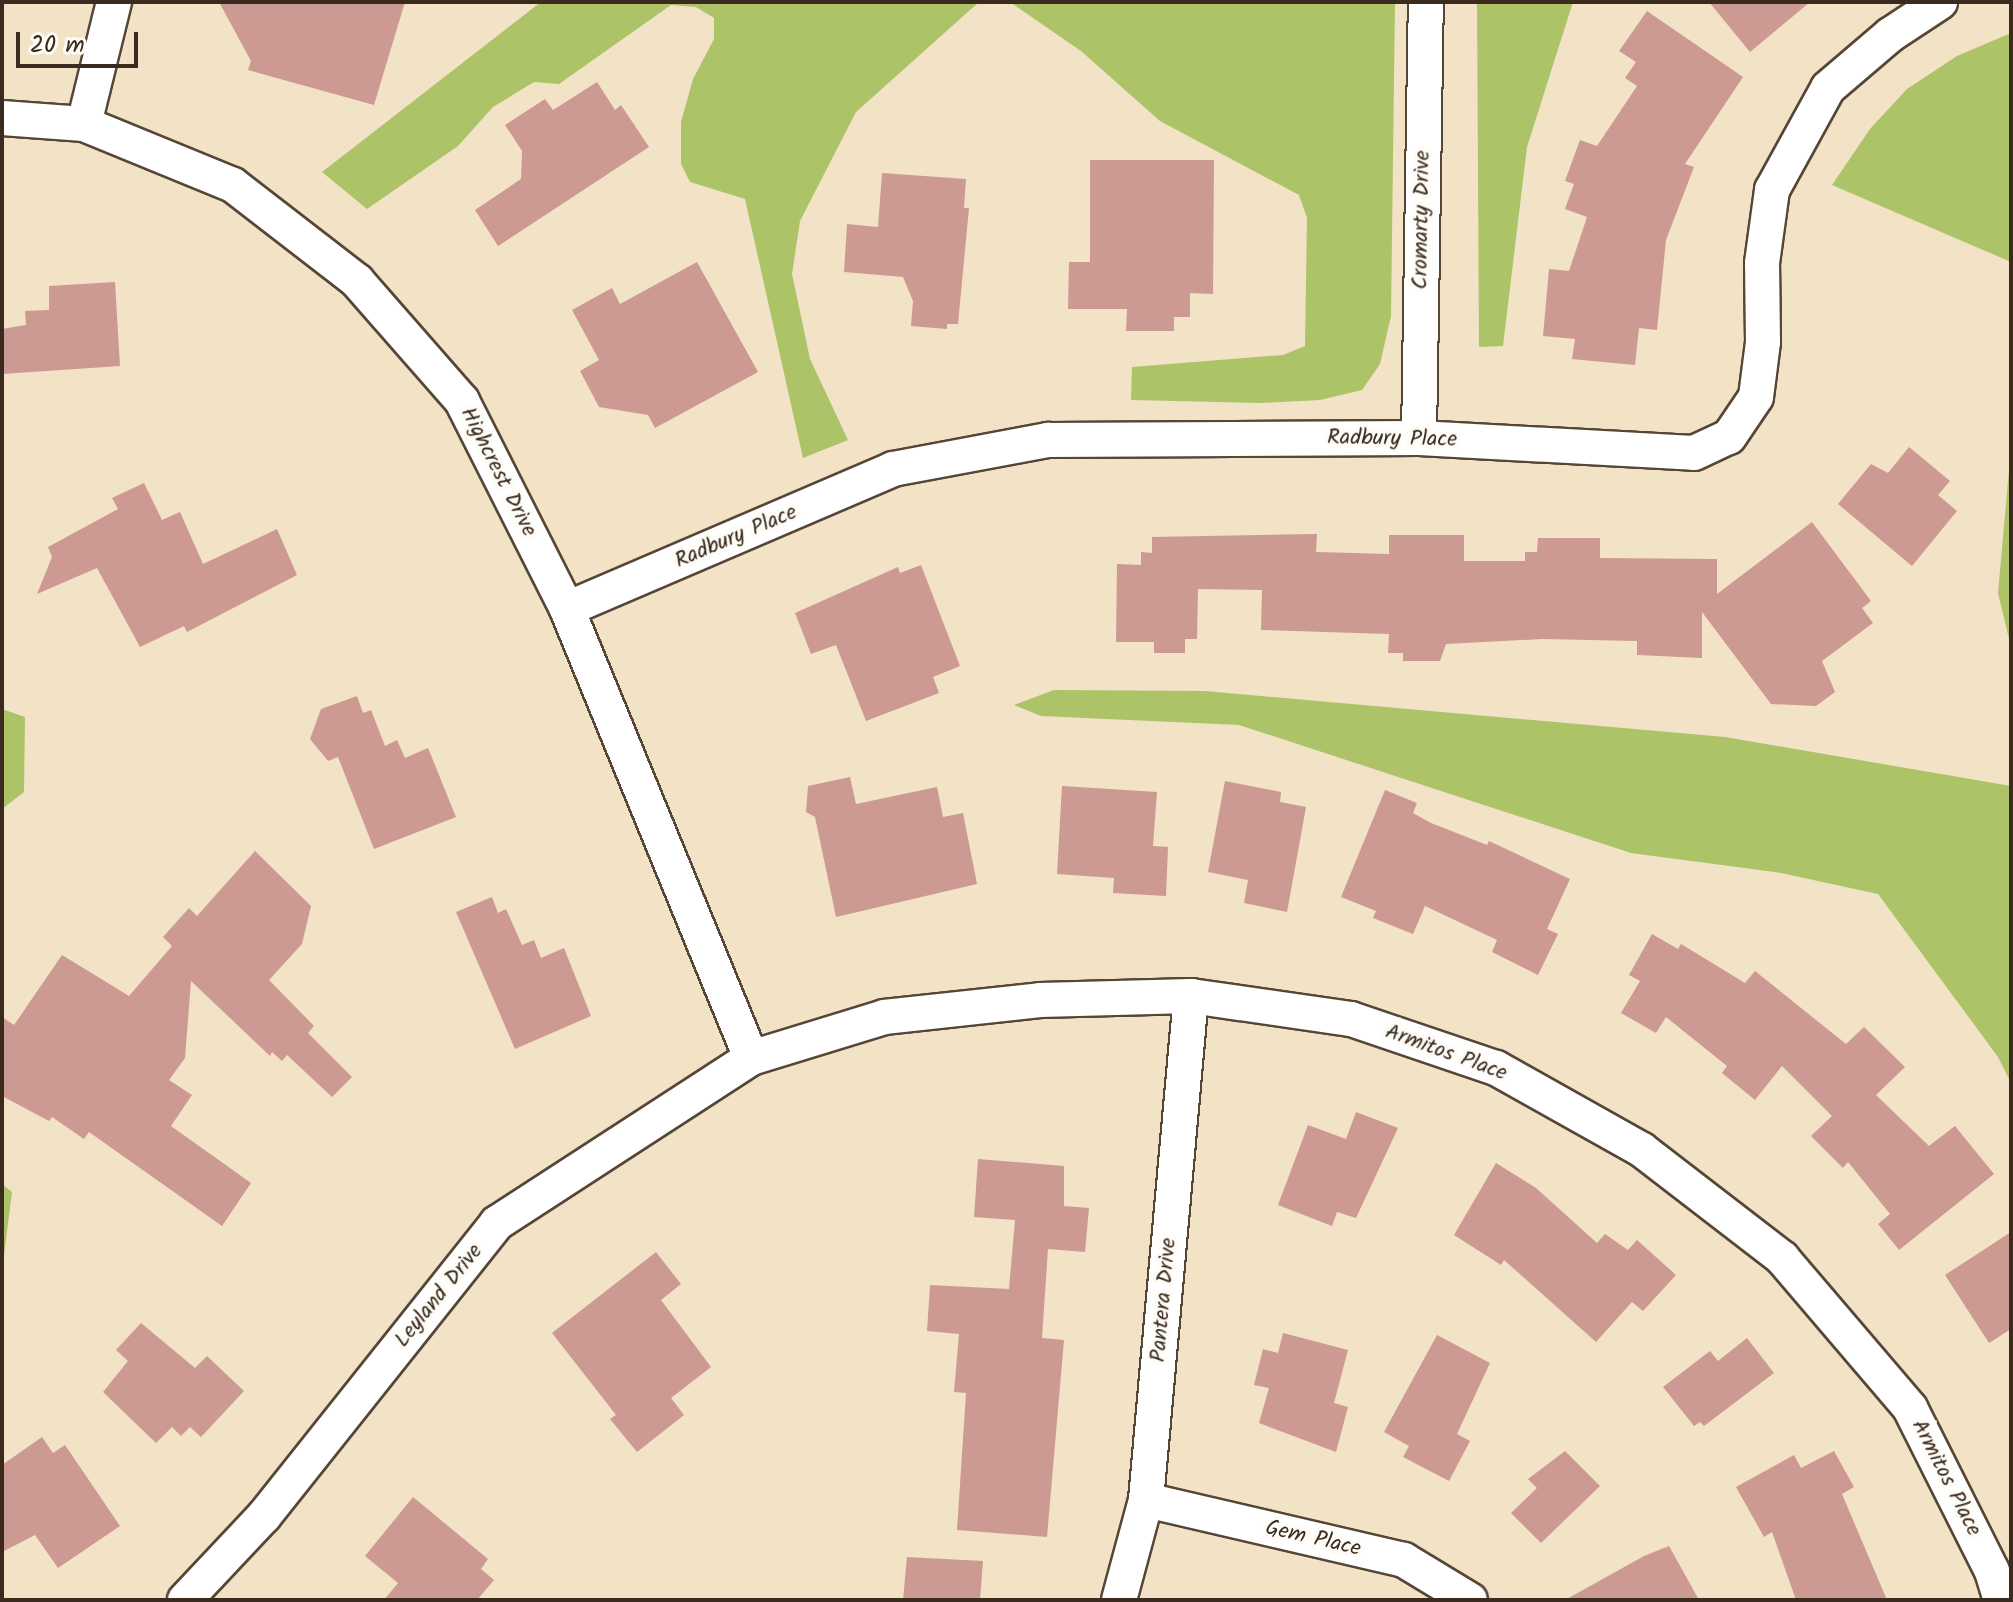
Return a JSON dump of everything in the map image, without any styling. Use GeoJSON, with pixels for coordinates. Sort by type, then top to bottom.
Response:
{"type":"FeatureCollection","features":[{"type":"Feature","properties":{"kind":"street"},"geometry":{"type":"LineString","coordinates":[[84,124],[114,2]]}},
{"type":"Feature","properties":{"kind":"street","name":"Cromarty Drive"},"geometry":{"type":"LineString","coordinates":[[1419,438],[1426,2]]}},
{"type":"Feature","properties":{"kind":"street","name":"Radbury Place"},"geometry":{"type":"LineString","coordinates":[[567,609],[893,469],[1048,440],[1419,438],[1694,453],[1729,437],[1756,397],[1763,342],[1762,263],[1772,190],[1828,88],[1890,35],[1940,2]]}},
{"type":"Feature","properties":{"kind":"street","name":"Highcrest Drive"},"geometry":{"type":"LineString","coordinates":[[2,118],[84,124],[233,185],[357,281],[462,401],[567,609],[751,1058]]}},
{"type":"Feature","properties":{"kind":"street","name":"Armitos Place"},"geometry":{"type":"LineString","coordinates":[[751,1058],[884,1017],[1040,1000],[1191,996],[1351,1019],[1482,1063],[1642,1150],[1782,1258],[1910,1408],[1992,1571],[2001,1600]]}},
{"type":"Feature","properties":{"kind":"street","name":"Pantera Drive"},"geometry":{"type":"LineString","coordinates":[[1119,1600],[1146,1500],[1191,996]]}},
{"type":"Feature","properties":{"kind":"street","name":"Leyland Drive"},"geometry":{"type":"LineString","coordinates":[[185,1600],[264,1516],[497,1223],[751,1058]]}},
{"type":"Feature","properties":{"kind":"street","name":"Gem Place"},"geometry":{"type":"LineString","coordinates":[[1146,1500],[1404,1560],[1470,1600]]}},
{"type":"Feature","properties":{"kind":"green space"},"geometry":{"type":"Polygon","coordinates":[[[541,2],[979,2],[856,112],[800,221],[792,274],[810,359],[848,440],[803,458],[745,199],[690,182],[681,164],[681,122],[693,79],[714,39],[714,18],[696,7],[671,5],[559,84],[534,82],[493,107],[458,146],[367,209],[322,172],[541,2]]]}},
{"type":"Feature","properties":{"kind":"green space"},"geometry":{"type":"Polygon","coordinates":[[[1010,2],[1395,2],[1391,316],[1380,364],[1362,390],[1320,400],[1260,403],[1131,400],[1132,367],[1283,355],[1305,346],[1307,218],[1299,195],[1160,121],[1081,51],[1010,2]]]}},
{"type":"Feature","properties":{"kind":"green space"},"geometry":{"type":"Polygon","coordinates":[[[1477,2],[1573,2],[1527,147],[1503,346],[1479,347],[1477,2]]]}},
{"type":"Feature","properties":{"kind":"green space"},"geometry":{"type":"Polygon","coordinates":[[[2011,33],[2011,262],[1832,185],[1870,129],[1907,89],[1957,56],[2011,33]]]}},
{"type":"Feature","properties":{"kind":"green space"},"geometry":{"type":"Polygon","coordinates":[[[2011,448],[2011,647],[1998,593],[2011,448]]]}},
{"type":"Feature","properties":{"kind":"green space"},"geometry":{"type":"Polygon","coordinates":[[[1054,690],[1205,691],[1725,737],[2011,786],[2011,1083],[1998,1057],[1878,894],[1781,873],[1631,853],[1239,725],[1041,716],[1014,705],[1054,690]]]}},
{"type":"Feature","properties":{"kind":"green space"},"geometry":{"type":"Polygon","coordinates":[[[2,709],[25,717],[24,792],[2,809],[2,709]]]}},
{"type":"Feature","properties":{"kind":"green space"},"geometry":{"type":"Polygon","coordinates":[[[2,1184],[12,1192],[2,1271],[2,1184]]]}},
{"type":"Feature","properties":{"kind":"building"},"geometry":{"type":"Polygon","coordinates":[[[219,2],[405,2],[374,105],[248,70],[251,61],[219,2]]]}},
{"type":"Feature","properties":{"kind":"building"},"geometry":{"type":"Polygon","coordinates":[[[1709,2],[1810,2],[1750,52],[1709,2]]]}},
{"type":"Feature","properties":{"kind":"building"},"geometry":{"type":"Polygon","coordinates":[[[1647,11],[1743,77],[1685,164],[1694,167],[1666,240],[1657,330],[1639,328],[1635,365],[1572,359],[1575,339],[1543,336],[1549,269],[1569,271],[1587,217],[1565,209],[1574,184],[1565,181],[1580,140],[1597,146],[1637,86],[1625,78],[1636,62],[1619,51],[1647,11]]]}},
{"type":"Feature","properties":{"kind":"building"},"geometry":{"type":"Polygon","coordinates":[[[597,82],[615,110],[621,105],[649,147],[498,246],[475,210],[521,179],[522,151],[505,125],[545,99],[553,110],[597,82]]]}},
{"type":"Feature","properties":{"kind":"building"},"geometry":{"type":"Polygon","coordinates":[[[1090,160],[1214,160],[1213,294],[1190,293],[1190,317],[1174,317],[1174,331],[1126,331],[1127,309],[1068,309],[1069,262],[1090,262],[1090,160]]]}},
{"type":"Feature","properties":{"kind":"building"},"geometry":{"type":"Polygon","coordinates":[[[882,173],[966,179],[964,208],[969,208],[958,324],[947,324],[947,329],[911,326],[913,301],[903,277],[844,272],[847,224],[878,227],[882,173]]]}},
{"type":"Feature","properties":{"kind":"building"},"geometry":{"type":"Polygon","coordinates":[[[697,262],[758,372],[655,428],[648,415],[599,407],[580,371],[599,360],[572,310],[612,288],[620,304],[697,262]]]}},
{"type":"Feature","properties":{"kind":"building"},"geometry":{"type":"Polygon","coordinates":[[[115,282],[120,366],[2,374],[2,329],[26,325],[25,311],[49,310],[49,286],[115,282]]]}},
{"type":"Feature","properties":{"kind":"building"},"geometry":{"type":"Polygon","coordinates":[[[1909,447],[1950,481],[1938,495],[1957,511],[1912,566],[1838,504],[1871,464],[1888,473],[1909,447]]]}},
{"type":"Feature","properties":{"kind":"building"},"geometry":{"type":"Polygon","coordinates":[[[144,483],[162,520],[180,512],[203,564],[277,529],[297,575],[187,632],[184,626],[140,647],[97,568],[37,594],[52,557],[48,547],[118,509],[112,498],[144,483]]]}},
{"type":"Feature","properties":{"kind":"building"},"geometry":{"type":"Polygon","coordinates":[[[1812,522],[1871,601],[1862,608],[1873,623],[1822,661],[1835,692],[1816,706],[1771,704],[1702,612],[1702,658],[1637,655],[1637,641],[1542,639],[1446,644],[1440,661],[1403,661],[1403,653],[1388,653],[1389,634],[1261,630],[1262,590],[1198,589],[1197,639],[1185,639],[1185,653],[1154,653],[1154,642],[1116,642],[1117,564],[1141,565],[1141,552],[1152,553],[1152,537],[1317,534],[1316,552],[1389,554],[1389,535],[1464,535],[1464,561],[1525,561],[1525,552],[1537,552],[1538,538],[1600,538],[1600,558],[1717,559],[1717,594],[1812,522]]]}},
{"type":"Feature","properties":{"kind":"building"},"geometry":{"type":"Polygon","coordinates":[[[921,565],[960,666],[933,677],[939,693],[866,721],[836,645],[811,654],[795,613],[898,567],[900,573],[921,565]]]}},
{"type":"Feature","properties":{"kind":"building"},"geometry":{"type":"Polygon","coordinates":[[[357,696],[363,713],[371,710],[385,746],[397,740],[405,758],[428,748],[456,817],[374,849],[338,757],[328,761],[310,739],[321,709],[357,696]]]}},
{"type":"Feature","properties":{"kind":"building"},"geometry":{"type":"Polygon","coordinates":[[[850,777],[856,804],[937,787],[943,817],[963,813],[977,884],[836,917],[815,817],[806,812],[808,786],[850,777]]]}},
{"type":"Feature","properties":{"kind":"building"},"geometry":{"type":"Polygon","coordinates":[[[1225,781],[1281,792],[1280,802],[1306,807],[1287,912],[1244,903],[1248,880],[1208,872],[1225,781]]]}},
{"type":"Feature","properties":{"kind":"building"},"geometry":{"type":"Polygon","coordinates":[[[1062,786],[1157,792],[1153,846],[1168,847],[1166,896],[1113,893],[1114,878],[1057,874],[1062,786]]]}},
{"type":"Feature","properties":{"kind":"building"},"geometry":{"type":"Polygon","coordinates":[[[1385,790],[1417,803],[1413,813],[1431,823],[1487,845],[1489,841],[1570,879],[1547,929],[1558,934],[1538,975],[1492,952],[1497,940],[1425,906],[1413,934],[1373,918],[1376,911],[1341,897],[1385,790]]]}},
{"type":"Feature","properties":{"kind":"building"},"geometry":{"type":"Polygon","coordinates":[[[255,851],[311,906],[302,944],[269,980],[314,1026],[308,1033],[352,1077],[332,1097],[287,1055],[282,1061],[272,1052],[270,1056],[191,981],[185,1058],[169,1080],[192,1095],[171,1126],[251,1183],[222,1226],[89,1132],[84,1139],[52,1117],[49,1121],[2,1096],[2,1017],[14,1025],[62,955],[129,996],[172,946],[163,937],[189,908],[197,916],[255,851]]]}},
{"type":"Feature","properties":{"kind":"building"},"geometry":{"type":"Polygon","coordinates":[[[492,897],[498,913],[506,909],[522,945],[534,940],[541,958],[564,948],[591,1016],[515,1049],[456,912],[492,897]]]}},
{"type":"Feature","properties":{"kind":"building"},"geometry":{"type":"Polygon","coordinates":[[[1652,934],[1678,949],[1681,944],[1745,983],[1755,971],[1846,1044],[1864,1027],[1905,1067],[1876,1095],[1929,1146],[1955,1126],[1994,1174],[1899,1250],[1878,1224],[1890,1214],[1848,1162],[1843,1168],[1811,1136],[1832,1116],[1782,1066],[1755,1100],[1722,1073],[1727,1066],[1666,1017],[1656,1033],[1621,1013],[1640,981],[1629,975],[1652,934]]]}},
{"type":"Feature","properties":{"kind":"building"},"geometry":{"type":"Polygon","coordinates":[[[1356,1112],[1398,1128],[1356,1218],[1337,1212],[1332,1226],[1278,1205],[1308,1125],[1346,1139],[1356,1112]]]}},
{"type":"Feature","properties":{"kind":"building"},"geometry":{"type":"Polygon","coordinates":[[[978,1159],[1064,1166],[1064,1206],[1089,1208],[1085,1252],[1048,1249],[1042,1338],[1064,1340],[1047,1537],[957,1530],[966,1393],[954,1392],[959,1334],[927,1331],[930,1285],[1009,1289],[1015,1220],[974,1217],[978,1159]]]}},
{"type":"Feature","properties":{"kind":"building"},"geometry":{"type":"Polygon","coordinates":[[[1496,1163],[1536,1188],[1597,1243],[1605,1234],[1628,1250],[1637,1240],[1676,1275],[1643,1311],[1632,1302],[1596,1342],[1504,1260],[1501,1265],[1454,1235],[1496,1163]]]}},
{"type":"Feature","properties":{"kind":"building"},"geometry":{"type":"Polygon","coordinates":[[[2011,1232],[2011,1329],[1989,1343],[1945,1275],[2011,1232]]]}},
{"type":"Feature","properties":{"kind":"building"},"geometry":{"type":"Polygon","coordinates":[[[656,1252],[681,1284],[661,1300],[711,1367],[671,1398],[684,1415],[637,1452],[610,1419],[616,1415],[552,1333],[656,1252]]]}},
{"type":"Feature","properties":{"kind":"building"},"geometry":{"type":"Polygon","coordinates":[[[141,1323],[195,1368],[207,1356],[244,1391],[201,1437],[190,1427],[181,1436],[172,1427],[156,1443],[103,1392],[128,1361],[116,1350],[141,1323]]]}},
{"type":"Feature","properties":{"kind":"building"},"geometry":{"type":"Polygon","coordinates":[[[1283,1333],[1348,1350],[1334,1403],[1348,1407],[1336,1452],[1259,1423],[1269,1388],[1254,1385],[1263,1349],[1278,1353],[1283,1333]]]}},
{"type":"Feature","properties":{"kind":"building"},"geometry":{"type":"Polygon","coordinates":[[[1437,1335],[1490,1363],[1457,1434],[1470,1441],[1449,1481],[1403,1457],[1409,1446],[1384,1432],[1437,1335]]]}},
{"type":"Feature","properties":{"kind":"building"},"geometry":{"type":"Polygon","coordinates":[[[1747,1338],[1774,1373],[1704,1426],[1700,1422],[1694,1426],[1663,1387],[1710,1351],[1718,1361],[1747,1338]]]}},
{"type":"Feature","properties":{"kind":"building"},"geometry":{"type":"Polygon","coordinates":[[[42,1437],[53,1453],[65,1445],[120,1526],[58,1568],[35,1535],[2,1552],[2,1465],[42,1437]]]}},
{"type":"Feature","properties":{"kind":"building"},"geometry":{"type":"Polygon","coordinates":[[[1565,1451],[1600,1486],[1541,1543],[1511,1513],[1537,1488],[1528,1479],[1565,1451]]]}},
{"type":"Feature","properties":{"kind":"building"},"geometry":{"type":"Polygon","coordinates":[[[1834,1451],[1854,1487],[1842,1494],[1887,1600],[1796,1600],[1772,1532],[1764,1537],[1736,1487],[1794,1455],[1801,1468],[1834,1451]]]}},
{"type":"Feature","properties":{"kind":"building"},"geometry":{"type":"Polygon","coordinates":[[[413,1497],[488,1559],[481,1569],[494,1580],[477,1600],[384,1600],[398,1583],[365,1556],[413,1497]]]}},
{"type":"Feature","properties":{"kind":"building"},"geometry":{"type":"Polygon","coordinates":[[[1669,1546],[1699,1600],[1565,1600],[1644,1556],[1669,1546]]]}},
{"type":"Feature","properties":{"kind":"building"},"geometry":{"type":"Polygon","coordinates":[[[907,1557],[983,1561],[980,1600],[903,1600],[907,1557]]]}}]}
